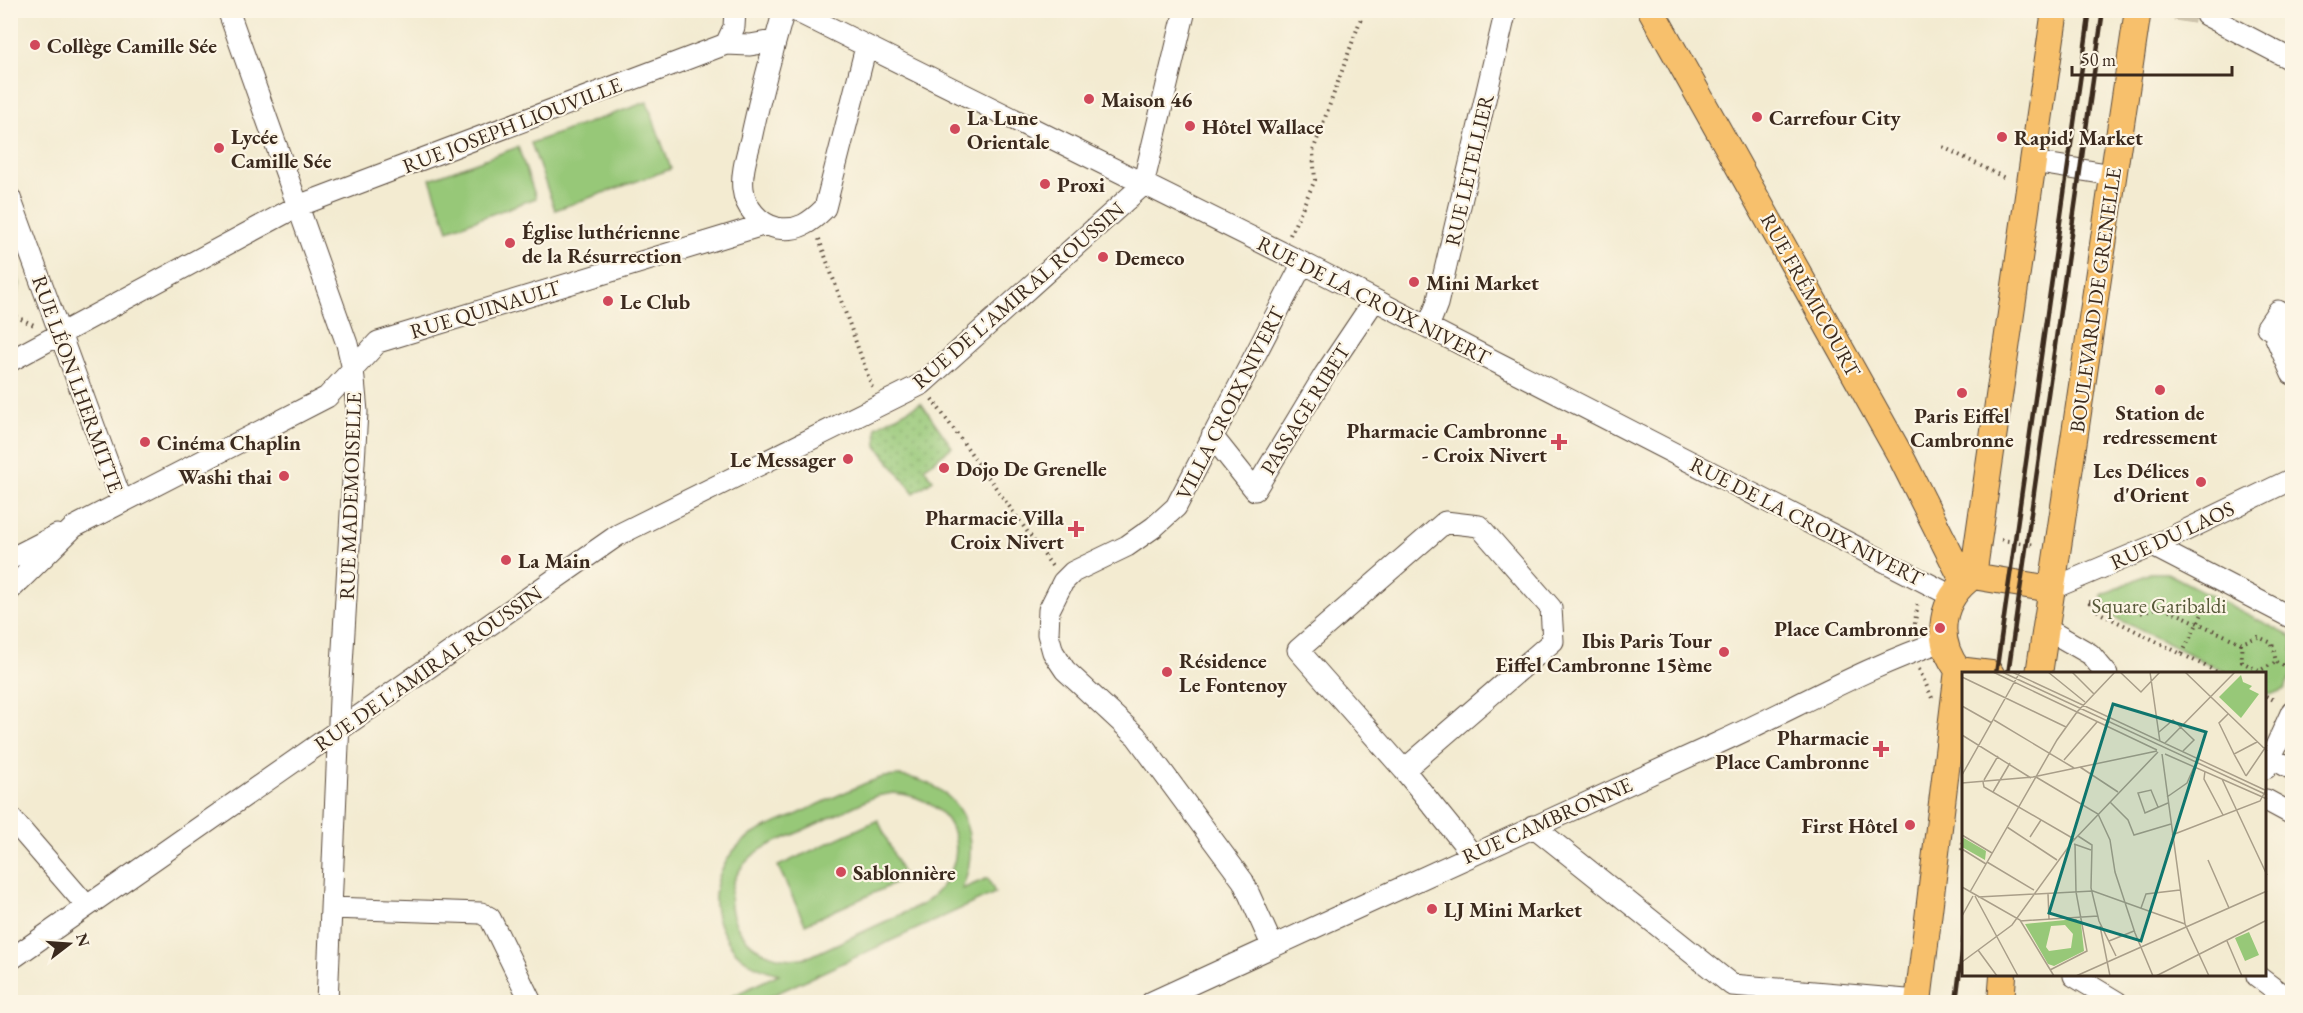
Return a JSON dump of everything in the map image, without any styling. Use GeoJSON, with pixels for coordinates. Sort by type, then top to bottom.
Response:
{"type":"FeatureCollection","features":[{"type":"Feature","properties":{"kind":"main road","name":"RUE FRÉMICOURT"},"geometry":{"type":"LineString","coordinates":[[1651,10],[1900,455],[1963,585]]}},
{"type":"Feature","properties":{"kind":"main road"},"geometry":{"type":"LineString","coordinates":[[1974,672],[1958,670],[1949,659],[1943,641],[1943,617],[1963,585],[2033,162],[2055,10]]}},
{"type":"Feature","properties":{"kind":"main road","name":"BOULEVARD DE GRENELLE"},"geometry":{"type":"LineString","coordinates":[[2051,589],[2138,10]]}},
{"type":"Feature","properties":{"kind":"main road"},"geometry":{"type":"LineString","coordinates":[[1963,585],[2051,589],[2039,672]]}},
{"type":"Feature","properties":{"kind":"main road"},"geometry":{"type":"LineString","coordinates":[[1918,1002],[1958,670]]}},
{"type":"Feature","properties":{"kind":"main road"},"geometry":{"type":"LineString","coordinates":[[2001,1002],[2004,977]]}},
{"type":"Feature","properties":{"kind":"street","name":"RUE MADEMOISELLE"},"geometry":{"type":"LineString","coordinates":[[228,10],[347,344],[353,369],[357,412],[338,731],[327,1002]]}},
{"type":"Feature","properties":{"kind":"street"},"geometry":{"type":"LineString","coordinates":[[726,44],[734,27],[735,10]]}},
{"type":"Feature","properties":{"kind":"street"},"geometry":{"type":"LineString","coordinates":[[784,10],[774,41],[745,168],[743,189],[750,210],[766,224],[791,229],[813,220],[825,208],[866,47]]}},
{"type":"Feature","properties":{"kind":"street","name":"RUE DE LA CROIX NIVERT"},"geometry":{"type":"LineString","coordinates":[[794,10],[821,16],[866,47],[1303,263],[1374,301],[1963,585]]}},
{"type":"Feature","properties":{"kind":"street"},"geometry":{"type":"LineString","coordinates":[[1143,185],[1185,10]]}},
{"type":"Feature","properties":{"kind":"street","name":"RUE LETELLIER"},"geometry":{"type":"LineString","coordinates":[[1428,327],[1437,304],[1506,10]]}},
{"type":"Feature","properties":{"kind":"street"},"geometry":{"type":"LineString","coordinates":[[2206,15],[2292,60]]}},
{"type":"Feature","properties":{"kind":"street","name":"RUE JOSEPH LIOUVILLE"},"geometry":{"type":"LineString","coordinates":[[10,361],[60,337],[298,206],[726,44],[750,45],[774,41]]}},
{"type":"Feature","properties":{"kind":"street"},"geometry":{"type":"LineString","coordinates":[[2033,162],[2113,175]]}},
{"type":"Feature","properties":{"kind":"street","name":"RUE DE L'AMIRAL ROUSSIN"},"geometry":{"type":"LineString","coordinates":[[10,960],[618,535],[922,384],[1143,185]]}},
{"type":"Feature","properties":{"kind":"street","name":"RUE LÉON LHERMITTE"},"geometry":{"type":"LineString","coordinates":[[10,198],[122,502]]}},
{"type":"Feature","properties":{"kind":"street","name":"RUE QUINAULT"},"geometry":{"type":"LineString","coordinates":[[10,559],[327,397],[378,342],[766,224]]}},
{"type":"Feature","properties":{"kind":"street","name":"VILLA CROIX NIVERT"},"geometry":{"type":"LineString","coordinates":[[1272,945],[1243,881],[1136,736],[1065,670],[1053,652],[1048,634],[1049,610],[1063,582],[1073,572],[1127,546],[1154,528],[1176,507],[1303,263]]}},
{"type":"Feature","properties":{"kind":"street","name":"PASSAGE RIBET"},"geometry":{"type":"LineString","coordinates":[[1212,436],[1255,490],[1325,374],[1374,301]]}},
{"type":"Feature","properties":{"kind":"street"},"geometry":{"type":"LineString","coordinates":[[2292,331],[2285,315],[2278,310],[2267,327],[2273,331],[2292,374]]}},
{"type":"Feature","properties":{"kind":"street","name":"RUE DU LAOS"},"geometry":{"type":"LineString","coordinates":[[2051,589],[2153,546],[2292,479]]}},
{"type":"Feature","properties":{"kind":"street"},"geometry":{"type":"LineString","coordinates":[[1404,770],[1552,641],[1551,608],[1479,526],[1445,522],[1298,650],[1404,770],[1472,854]]}},
{"type":"Feature","properties":{"kind":"street"},"geometry":{"type":"LineString","coordinates":[[10,590],[74,527]]}},
{"type":"Feature","properties":{"kind":"street"},"geometry":{"type":"LineString","coordinates":[[2153,546],[2292,618]]}},
{"type":"Feature","properties":{"kind":"street"},"geometry":{"type":"LineString","coordinates":[[2045,628],[2090,654],[2105,672]]}},
{"type":"Feature","properties":{"kind":"street","name":"RUE CAMBRONNE"},"geometry":{"type":"LineString","coordinates":[[1166,1000],[1272,945],[1752,728],[1913,651],[1943,641]]}},
{"type":"Feature","properties":{"kind":"street"},"geometry":{"type":"LineString","coordinates":[[2291,716],[2267,760],[2292,769]]}},
{"type":"Feature","properties":{"kind":"street"},"geometry":{"type":"LineString","coordinates":[[2267,801],[2292,814]]}},
{"type":"Feature","properties":{"kind":"street"},"geometry":{"type":"LineString","coordinates":[[10,817],[86,905]]}},
{"type":"Feature","properties":{"kind":"street"},"geometry":{"type":"LineString","coordinates":[[1533,826],[1732,985],[1918,1002]]}},
{"type":"Feature","properties":{"kind":"street"},"geometry":{"type":"LineString","coordinates":[[331,908],[480,913],[490,918],[531,1002]]}},
{"type":"Feature","properties":{"kind":"street"},"geometry":{"type":"LineString","coordinates":[[2077,977],[2116,1002]]}},
{"type":"Feature","properties":{"kind":"street"},"geometry":{"type":"LineString","coordinates":[[2260,977],[2292,1002]]}},
{"type":"Feature","properties":{"kind":"path"},"geometry":{"type":"LineString","coordinates":[[1281,253],[1315,180],[1313,151],[1364,10]]}},
{"type":"Feature","properties":{"kind":"path"},"geometry":{"type":"LineString","coordinates":[[1944,147],[2012,182]]}},
{"type":"Feature","properties":{"kind":"path"},"geometry":{"type":"LineString","coordinates":[[813,220],[878,405]]}},
{"type":"Feature","properties":{"kind":"path"},"geometry":{"type":"LineString","coordinates":[[10,314],[34,325]]}},
{"type":"Feature","properties":{"kind":"path"},"geometry":{"type":"LineString","coordinates":[[930,396],[1048,561]]}},
{"type":"Feature","properties":{"kind":"path"},"geometry":{"type":"LineString","coordinates":[[1995,539],[2047,546]]}},
{"type":"Feature","properties":{"kind":"path"},"geometry":{"type":"LineString","coordinates":[[2182,654],[2213,592]]}},
{"type":"Feature","properties":{"kind":"path"},"geometry":{"type":"LineString","coordinates":[[1912,639],[1919,596]]}},
{"type":"Feature","properties":{"kind":"path"},"geometry":{"type":"LineString","coordinates":[[2217,672],[2100,613],[2089,602],[2122,605],[2143,613],[2161,606],[2241,643],[2258,637],[2272,643],[2276,662]]}},
{"type":"Feature","properties":{"kind":"path"},"geometry":{"type":"LineString","coordinates":[[2241,643],[2242,662],[2259,671],[2276,662]]}},
{"type":"Feature","properties":{"kind":"path"},"geometry":{"type":"LineString","coordinates":[[2276,662],[2292,670]]}},
{"type":"Feature","properties":{"kind":"path"},"geometry":{"type":"LineString","coordinates":[[1918,667],[1938,707]]}},
{"type":"Feature","properties":{"kind":"green space"},"geometry":{"type":"Polygon","coordinates":[[[647,102],[671,169],[555,210],[531,143],[647,102]]]}},
{"type":"Feature","properties":{"kind":"green space"},"geometry":{"type":"Polygon","coordinates":[[[518,147],[536,198],[448,230],[430,179],[518,147]]]}},
{"type":"Feature","properties":{"kind":"green space"},"geometry":{"type":"Polygon","coordinates":[[[11,258],[20,284],[11,309],[11,258]]]}},
{"type":"Feature","properties":{"kind":"green space"},"geometry":{"type":"Polygon","coordinates":[[[921,403],[952,447],[924,468],[933,480],[914,493],[877,446],[876,427],[921,403]]]}},
{"type":"Feature","properties":{"kind":"green space","name":"Square Garibaldi"},"geometry":{"type":"Polygon","coordinates":[[[2150,573],[2167,573],[2292,637],[2292,673],[2285,689],[2270,695],[2267,693],[2267,672],[2225,672],[2102,611],[2102,595],[2150,573]]]}},
{"type":"Feature","properties":{"kind":"green space"},"geometry":{"type":"Polygon","coordinates":[[[901,776],[922,781],[939,789],[952,801],[962,815],[968,832],[970,850],[968,869],[962,889],[988,878],[995,893],[758,1002],[728,1002],[726,999],[779,974],[758,967],[742,958],[724,934],[716,911],[715,898],[720,874],[726,862],[742,843],[757,832],[883,777],[901,776]],[[893,793],[876,796],[754,854],[736,877],[731,896],[732,914],[740,931],[752,945],[769,954],[789,959],[811,956],[923,904],[940,888],[951,870],[956,853],[954,835],[947,820],[934,807],[916,798],[893,793]]]}},
{"type":"Feature","properties":{"kind":"green space","name":"Sablonnière"},"geometry":{"type":"Polygon","coordinates":[[[878,820],[905,879],[805,924],[778,866],[878,820]]]}},
{"type":"Feature","properties":{"kind":"tunnel"},"geometry":{"type":"LineString","coordinates":[[2175,10],[2206,15]]}},
{"type":"Feature","properties":{"kind":"railway"},"geometry":{"type":"LineString","coordinates":[[1996,672],[2090,10]]}},
{"type":"Feature","properties":{"kind":"railway"},"geometry":{"type":"LineString","coordinates":[[2008,672],[2103,10]]}},
{"type":"Feature","properties":{"kind":"railway"},"geometry":{"type":"LineString","coordinates":[[1956,1002],[1962,953]]}},
{"type":"Feature","properties":{"kind":"place","name":"Collège Camille Sée"},"geometry":{"type":"Point","coordinates":[35,45]}},
{"type":"Feature","properties":{"kind":"place","name":"Maison 46"},"geometry":{"type":"Point","coordinates":[1089,99]}},
{"type":"Feature","properties":{"kind":"place","name":"Carrefour City"},"geometry":{"type":"Point","coordinates":[1757,117]}},
{"type":"Feature","properties":{"kind":"place","name":"Hôtel Wallace"},"geometry":{"type":"Point","coordinates":[1190,126]}},
{"type":"Feature","properties":{"kind":"place","name":"La Lune Orientale"},"geometry":{"type":"Point","coordinates":[955,129]}},
{"type":"Feature","properties":{"kind":"place","name":"Rapid' Market"},"geometry":{"type":"Point","coordinates":[2002,137]}},
{"type":"Feature","properties":{"kind":"place","name":"Lycée Camille Sée"},"geometry":{"type":"Point","coordinates":[219,148]}},
{"type":"Feature","properties":{"kind":"place","name":"Proxi"},"geometry":{"type":"Point","coordinates":[1045,184]}},
{"type":"Feature","properties":{"kind":"place","name":"Église luthérienne de la Résurrection"},"geometry":{"type":"Point","coordinates":[510,243]}},
{"type":"Feature","properties":{"kind":"place","name":"Demeco"},"geometry":{"type":"Point","coordinates":[1103,257]}},
{"type":"Feature","properties":{"kind":"place","name":"Mini Market"},"geometry":{"type":"Point","coordinates":[1414,282]}},
{"type":"Feature","properties":{"kind":"place","name":"Le Club"},"geometry":{"type":"Point","coordinates":[608,301]}},
{"type":"Feature","properties":{"kind":"place","name":"Station de redressement"},"geometry":{"type":"Point","coordinates":[2160,390]}},
{"type":"Feature","properties":{"kind":"place","name":"Paris Eiffel Cambronne"},"geometry":{"type":"Point","coordinates":[1962,393]}},
{"type":"Feature","properties":{"kind":"place","name":"Cinéma Chaplin"},"geometry":{"type":"Point","coordinates":[145,442]}},
{"type":"Feature","properties":{"kind":"place","name":"Pharmacie Cambronne - Croix Nivert"},"geometry":{"type":"Point","coordinates":[1559,442]}},
{"type":"Feature","properties":{"kind":"place","name":"Le Messager"},"geometry":{"type":"Point","coordinates":[848,459]}},
{"type":"Feature","properties":{"kind":"place","name":"Dojo De Grenelle"},"geometry":{"type":"Point","coordinates":[944,468]}},
{"type":"Feature","properties":{"kind":"place","name":"Washi thai"},"geometry":{"type":"Point","coordinates":[284,476]}},
{"type":"Feature","properties":{"kind":"place","name":"Les Délices d'Orient"},"geometry":{"type":"Point","coordinates":[2201,482]}},
{"type":"Feature","properties":{"kind":"place","name":"Pharmacie Villa Croix Nivert"},"geometry":{"type":"Point","coordinates":[1076,529]}},
{"type":"Feature","properties":{"kind":"place","name":"La Main"},"geometry":{"type":"Point","coordinates":[506,560]}},
{"type":"Feature","properties":{"kind":"place","name":"Place Cambronne"},"geometry":{"type":"Point","coordinates":[1940,628]}},
{"type":"Feature","properties":{"kind":"place","name":"Ibis Paris Tour Eiffel Cambronne 15ème"},"geometry":{"type":"Point","coordinates":[1724,652]}},
{"type":"Feature","properties":{"kind":"place","name":"Résidence Le Fontenoy"},"geometry":{"type":"Point","coordinates":[1167,672]}},
{"type":"Feature","properties":{"kind":"place","name":"Pharmacie Place Cambronne"},"geometry":{"type":"Point","coordinates":[1881,749]}},
{"type":"Feature","properties":{"kind":"place","name":"First Hôtel"},"geometry":{"type":"Point","coordinates":[1910,825]}},
{"type":"Feature","properties":{"kind":"place","name":"Sablonnière"},"geometry":{"type":"Point","coordinates":[841,872]}},
{"type":"Feature","properties":{"kind":"place","name":"LJ Mini Market"},"geometry":{"type":"Point","coordinates":[1432,909]}}]}
